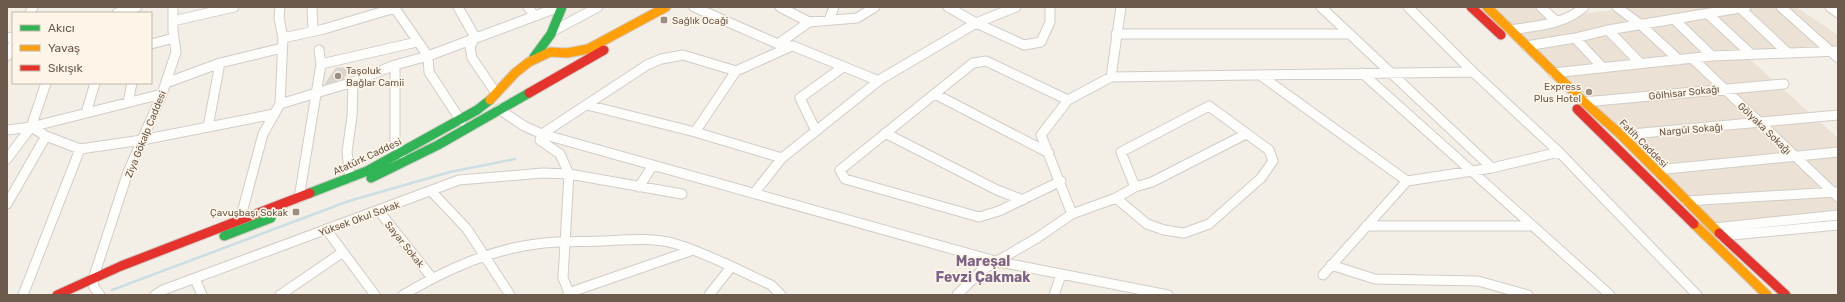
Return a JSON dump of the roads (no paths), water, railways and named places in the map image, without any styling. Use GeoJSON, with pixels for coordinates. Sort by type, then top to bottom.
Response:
{"type":"FeatureCollection","features":[{"type":"Feature","properties":{"kind":"main road"},"geometry":{"type":"LineString","coordinates":[[529,62],[543,48],[555,30],[562,7]]}},
{"type":"Feature","properties":{"kind":"main road","name":"Atatürk Caddesi"},"geometry":{"type":"LineString","coordinates":[[75,295],[240,220],[350,178],[401,154],[461,121],[486,103],[506,81],[529,62],[550,52],[564,53],[588,50],[666,7]]}},
{"type":"Feature","properties":{"kind":"main road","name":"Atatürk Caddesi"},"geometry":{"type":"LineString","coordinates":[[57,295],[95,286],[386,171],[438,145],[678,7]]}},
{"type":"Feature","properties":{"kind":"main road"},"geometry":{"type":"LineString","coordinates":[[1471,7],[1507,42]]}},
{"type":"Feature","properties":{"kind":"main road","name":"Fatih Caddesi"},"geometry":{"type":"LineString","coordinates":[[1487,7],[1584,102],[1621,135],[1722,236],[1786,295]]}},
{"type":"Feature","properties":{"kind":"main road"},"geometry":{"type":"LineString","coordinates":[[555,30],[555,44],[568,59],[562,74]]}},
{"type":"Feature","properties":{"kind":"main road"},"geometry":{"type":"LineString","coordinates":[[506,81],[506,87],[511,92],[530,92]]}},
{"type":"Feature","properties":{"kind":"main road"},"geometry":{"type":"LineString","coordinates":[[1566,98],[1767,295]]}},
{"type":"Feature","properties":{"kind":"street"},"geometry":{"type":"LineString","coordinates":[[120,12],[137,7]]}},
{"type":"Feature","properties":{"kind":"street","name":"Ziya Gökalp Caddesi"},"geometry":{"type":"LineString","coordinates":[[95,286],[128,172],[162,94],[176,52],[172,21],[173,7]]}},
{"type":"Feature","properties":{"kind":"street"},"geometry":{"type":"LineString","coordinates":[[172,21],[234,7]]}},
{"type":"Feature","properties":{"kind":"street"},"geometry":{"type":"LineString","coordinates":[[240,220],[263,134],[280,104],[283,38],[279,18],[280,7]]}},
{"type":"Feature","properties":{"kind":"street"},"geometry":{"type":"LineString","coordinates":[[312,7],[313,31]]}},
{"type":"Feature","properties":{"kind":"street"},"geometry":{"type":"LineString","coordinates":[[283,38],[313,31],[395,7],[417,42],[428,56],[429,72],[438,90],[461,121]]}},
{"type":"Feature","properties":{"kind":"street"},"geometry":{"type":"LineString","coordinates":[[458,7],[475,37]]}},
{"type":"Feature","properties":{"kind":"street"},"geometry":{"type":"LineString","coordinates":[[528,7],[534,15]]}},
{"type":"Feature","properties":{"kind":"street"},"geometry":{"type":"LineString","coordinates":[[280,104],[353,82],[395,65],[428,56],[475,37],[559,7]]}},
{"type":"Feature","properties":{"kind":"street"},"geometry":{"type":"LineString","coordinates":[[555,30],[598,7]]}},
{"type":"Feature","properties":{"kind":"street"},"geometry":{"type":"LineString","coordinates":[[694,7],[778,44],[793,46],[879,81]]}},
{"type":"Feature","properties":{"kind":"street"},"geometry":{"type":"LineString","coordinates":[[780,7],[809,22]]}},
{"type":"Feature","properties":{"kind":"street"},"geometry":{"type":"LineString","coordinates":[[829,20],[834,7]]}},
{"type":"Feature","properties":{"kind":"street"},"geometry":{"type":"LineString","coordinates":[[778,44],[809,22],[857,18],[874,7]]}},
{"type":"Feature","properties":{"kind":"street"},"geometry":{"type":"LineString","coordinates":[[948,7],[976,24],[1024,45],[1041,42],[1050,22],[1050,7]]}},
{"type":"Feature","properties":{"kind":"street"},"geometry":{"type":"LineString","coordinates":[[754,192],[782,158],[879,81],[976,24],[1016,7]]}},
{"type":"Feature","properties":{"kind":"street"},"geometry":{"type":"LineString","coordinates":[[1111,77],[1121,7]]}},
{"type":"Feature","properties":{"kind":"street"},"geometry":{"type":"LineString","coordinates":[[1321,7],[1393,73],[1492,168]]}},
{"type":"Feature","properties":{"kind":"street"},"geometry":{"type":"LineString","coordinates":[[1408,7],[1473,72],[1559,152],[1697,295]]}},
{"type":"Feature","properties":{"kind":"street"},"geometry":{"type":"LineString","coordinates":[[1541,7],[1556,21]]}},
{"type":"Feature","properties":{"kind":"street"},"geometry":{"type":"LineString","coordinates":[[1510,30],[1573,16],[1584,7]]}},
{"type":"Feature","properties":{"kind":"street"},"geometry":{"type":"LineString","coordinates":[[1618,7],[1641,25],[1679,60]]}},
{"type":"Feature","properties":{"kind":"street"},"geometry":{"type":"LineString","coordinates":[[1781,7],[1834,50],[1838,58]]}},
{"type":"Feature","properties":{"kind":"street"},"geometry":{"type":"LineString","coordinates":[[1830,7],[1838,14]]}},
{"type":"Feature","properties":{"kind":"street"},"geometry":{"type":"LineString","coordinates":[[1526,46],[1576,38],[1608,30],[1743,8],[1788,52]]}},
{"type":"Feature","properties":{"kind":"street"},"geometry":{"type":"LineString","coordinates":[[1708,14],[1752,55]]}},
{"type":"Feature","properties":{"kind":"street"},"geometry":{"type":"LineString","coordinates":[[1675,20],[1712,56]]}},
{"type":"Feature","properties":{"kind":"street"},"geometry":{"type":"LineString","coordinates":[[1608,30],[1640,63]]}},
{"type":"Feature","properties":{"kind":"street"},"geometry":{"type":"LineString","coordinates":[[1116,34],[1350,34]]}},
{"type":"Feature","properties":{"kind":"street"},"geometry":{"type":"LineString","coordinates":[[475,37],[470,47],[472,58],[496,93]]}},
{"type":"Feature","properties":{"kind":"street"},"geometry":{"type":"LineString","coordinates":[[152,44],[174,38]]}},
{"type":"Feature","properties":{"kind":"street"},"geometry":{"type":"LineString","coordinates":[[1576,38],[1603,68]]}},
{"type":"Feature","properties":{"kind":"street"},"geometry":{"type":"LineString","coordinates":[[321,64],[417,42]]}},
{"type":"Feature","properties":{"kind":"street"},"geometry":{"type":"LineString","coordinates":[[696,132],[736,71],[793,46]]}},
{"type":"Feature","properties":{"kind":"street"},"geometry":{"type":"LineString","coordinates":[[7,56],[12,47]]}},
{"type":"Feature","properties":{"kind":"street"},"geometry":{"type":"LineString","coordinates":[[166,83],[220,63],[282,48]]}},
{"type":"Feature","properties":{"kind":"street"},"geometry":{"type":"LineString","coordinates":[[299,198],[321,64],[319,50]]}},
{"type":"Feature","properties":{"kind":"street"},"geometry":{"type":"LineString","coordinates":[[1553,72],[1712,56],[1834,50]]}},
{"type":"Feature","properties":{"kind":"street"},"geometry":{"type":"LineString","coordinates":[[693,250],[569,294],[563,278],[569,174],[560,154],[540,140],[542,134],[647,65],[661,59],[683,55],[736,71]]}},
{"type":"Feature","properties":{"kind":"street","name":"Gölyaka Sokağı"},"geometry":{"type":"LineString","coordinates":[[1693,59],[1761,122],[1794,156],[1837,194]]}},
{"type":"Feature","properties":{"kind":"street"},"geometry":{"type":"LineString","coordinates":[[1061,181],[999,211],[979,217],[845,179],[840,170],[973,64],[986,62],[1068,100]]}},
{"type":"Feature","properties":{"kind":"street"},"geometry":{"type":"LineString","coordinates":[[208,127],[220,63]]}},
{"type":"Feature","properties":{"kind":"street"},"geometry":{"type":"LineString","coordinates":[[395,65],[395,140],[401,154]]}},
{"type":"Feature","properties":{"kind":"street"},"geometry":{"type":"LineString","coordinates":[[816,131],[800,98],[843,67]]}},
{"type":"Feature","properties":{"kind":"street"},"geometry":{"type":"LineString","coordinates":[[1072,214],[1061,181],[1041,135],[1068,100],[1111,77],[1473,72]]}},
{"type":"Feature","properties":{"kind":"street"},"geometry":{"type":"LineString","coordinates":[[1362,73],[1610,295]]}},
{"type":"Feature","properties":{"kind":"street"},"geometry":{"type":"LineString","coordinates":[[1260,75],[1407,181]]}},
{"type":"Feature","properties":{"kind":"street"},"geometry":{"type":"LineString","coordinates":[[350,178],[347,152],[352,116],[353,82]]}},
{"type":"Feature","properties":{"kind":"street"},"geometry":{"type":"LineString","coordinates":[[7,160],[31,127],[46,84]]}},
{"type":"Feature","properties":{"kind":"street"},"geometry":{"type":"LineString","coordinates":[[86,113],[95,84]]}},
{"type":"Feature","properties":{"kind":"street"},"geometry":{"type":"LineString","coordinates":[[128,102],[132,84]]}},
{"type":"Feature","properties":{"kind":"street","name":"Gölhisar Sokağı"},"geometry":{"type":"LineString","coordinates":[[1584,102],[1724,88],[1784,84]]}},
{"type":"Feature","properties":{"kind":"street"},"geometry":{"type":"LineString","coordinates":[[7,130],[31,127],[162,94]]}},
{"type":"Feature","properties":{"kind":"street"},"geometry":{"type":"LineString","coordinates":[[935,94],[1049,153]]}},
{"type":"Feature","properties":{"kind":"street"},"geometry":{"type":"LineString","coordinates":[[586,105],[696,132],[782,158]]}},
{"type":"Feature","properties":{"kind":"street"},"geometry":{"type":"LineString","coordinates":[[1116,198],[1147,224],[1164,230],[1184,233],[1209,224],[1261,178],[1273,161],[1272,155],[1269,150],[1209,106],[1121,152],[1135,187]]}},
{"type":"Feature","properties":{"kind":"street"},"geometry":{"type":"LineString","coordinates":[[499,109],[524,126],[542,134],[754,192],[996,261],[1134,292],[1168,295]]}},
{"type":"Feature","properties":{"kind":"street"},"geometry":{"type":"LineString","coordinates":[[31,127],[46,136],[80,149],[142,140],[274,114]]}},
{"type":"Feature","properties":{"kind":"street","name":"Nargül Sokağı"},"geometry":{"type":"LineString","coordinates":[[1621,135],[1838,115]]}},
{"type":"Feature","properties":{"kind":"street"},"geometry":{"type":"LineString","coordinates":[[885,133],[997,190],[1023,200]]}},
{"type":"Feature","properties":{"kind":"street"},"geometry":{"type":"LineString","coordinates":[[957,295],[982,270],[996,261],[1009,256],[1072,214],[1116,198],[1135,187],[1152,182],[1246,134]]}},
{"type":"Feature","properties":{"kind":"street"},"geometry":{"type":"LineString","coordinates":[[7,204],[46,136]]}},
{"type":"Feature","properties":{"kind":"street"},"geometry":{"type":"LineString","coordinates":[[23,295],[80,149]]}},
{"type":"Feature","properties":{"kind":"street"},"geometry":{"type":"LineString","coordinates":[[1322,274],[1407,181],[1492,168],[1559,152]]}},
{"type":"Feature","properties":{"kind":"street"},"geometry":{"type":"LineString","coordinates":[[1656,170],[1838,152]]}},
{"type":"Feature","properties":{"kind":"street"},"geometry":{"type":"LineString","coordinates":[[639,187],[653,164]]}},
{"type":"Feature","properties":{"kind":"street","name":"Yüksek Okul Sokak"},"geometry":{"type":"LineString","coordinates":[[155,295],[326,229],[379,211],[459,180],[543,173],[569,174],[682,194]]}},
{"type":"Feature","properties":{"kind":"street"},"geometry":{"type":"LineString","coordinates":[[431,191],[468,229],[510,295]]}},
{"type":"Feature","properties":{"kind":"street"},"geometry":{"type":"LineString","coordinates":[[1686,201],[1837,194]]}},
{"type":"Feature","properties":{"kind":"street","name":"Sayar Sokak"},"geometry":{"type":"LineString","coordinates":[[379,211],[432,278]]}},
{"type":"Feature","properties":{"kind":"street"},"geometry":{"type":"LineString","coordinates":[[1714,228],[1838,215]]}},
{"type":"Feature","properties":{"kind":"street"},"geometry":{"type":"LineString","coordinates":[[1366,226],[1533,226]]}},
{"type":"Feature","properties":{"kind":"street"},"geometry":{"type":"LineString","coordinates":[[1722,236],[1834,226],[1838,234]]}},
{"type":"Feature","properties":{"kind":"street"},"geometry":{"type":"LineString","coordinates":[[326,229],[375,295]]}},
{"type":"Feature","properties":{"kind":"street"},"geometry":{"type":"LineString","coordinates":[[403,295],[432,278],[484,256],[543,243],[652,239],[693,250],[771,285],[781,295]]}},
{"type":"Feature","properties":{"kind":"street"},"geometry":{"type":"LineString","coordinates":[[280,295],[343,252]]}},
{"type":"Feature","properties":{"kind":"street"},"geometry":{"type":"LineString","coordinates":[[1331,265],[1375,279],[1478,281],[1528,295]]}},
{"type":"Feature","properties":{"kind":"street"},"geometry":{"type":"LineString","coordinates":[[710,295],[731,267]]}},
{"type":"Feature","properties":{"kind":"street"},"geometry":{"type":"LineString","coordinates":[[1054,295],[1060,275]]}},
{"type":"Feature","properties":{"kind":"street"},"geometry":{"type":"LineString","coordinates":[[195,279],[202,295]]}},
{"type":"Feature","properties":{"kind":"waterway"},"geometry":{"type":"LineString","coordinates":[[112,290],[349,201],[450,172],[515,159]]}},
{"type":"Feature","properties":{"kind":"place","name":"Sağlık Ocaği"},"geometry":{"type":"Point","coordinates":[664,20]}},
{"type":"Feature","properties":{"kind":"place","name":"Taşoluk Bağlar Camii"},"geometry":{"type":"Point","coordinates":[338,76]}},
{"type":"Feature","properties":{"kind":"place","name":"Express Plus Hotel"},"geometry":{"type":"Point","coordinates":[1589,92]}},
{"type":"Feature","properties":{"kind":"place","name":"Çavuşbaşı Sokak"},"geometry":{"type":"Point","coordinates":[296,212]}},
{"type":"Feature","properties":{"kind":"district","name":"Mareşal Fevzi Çakmak"},"geometry":{"type":"Point","coordinates":[983,270]}}]}
